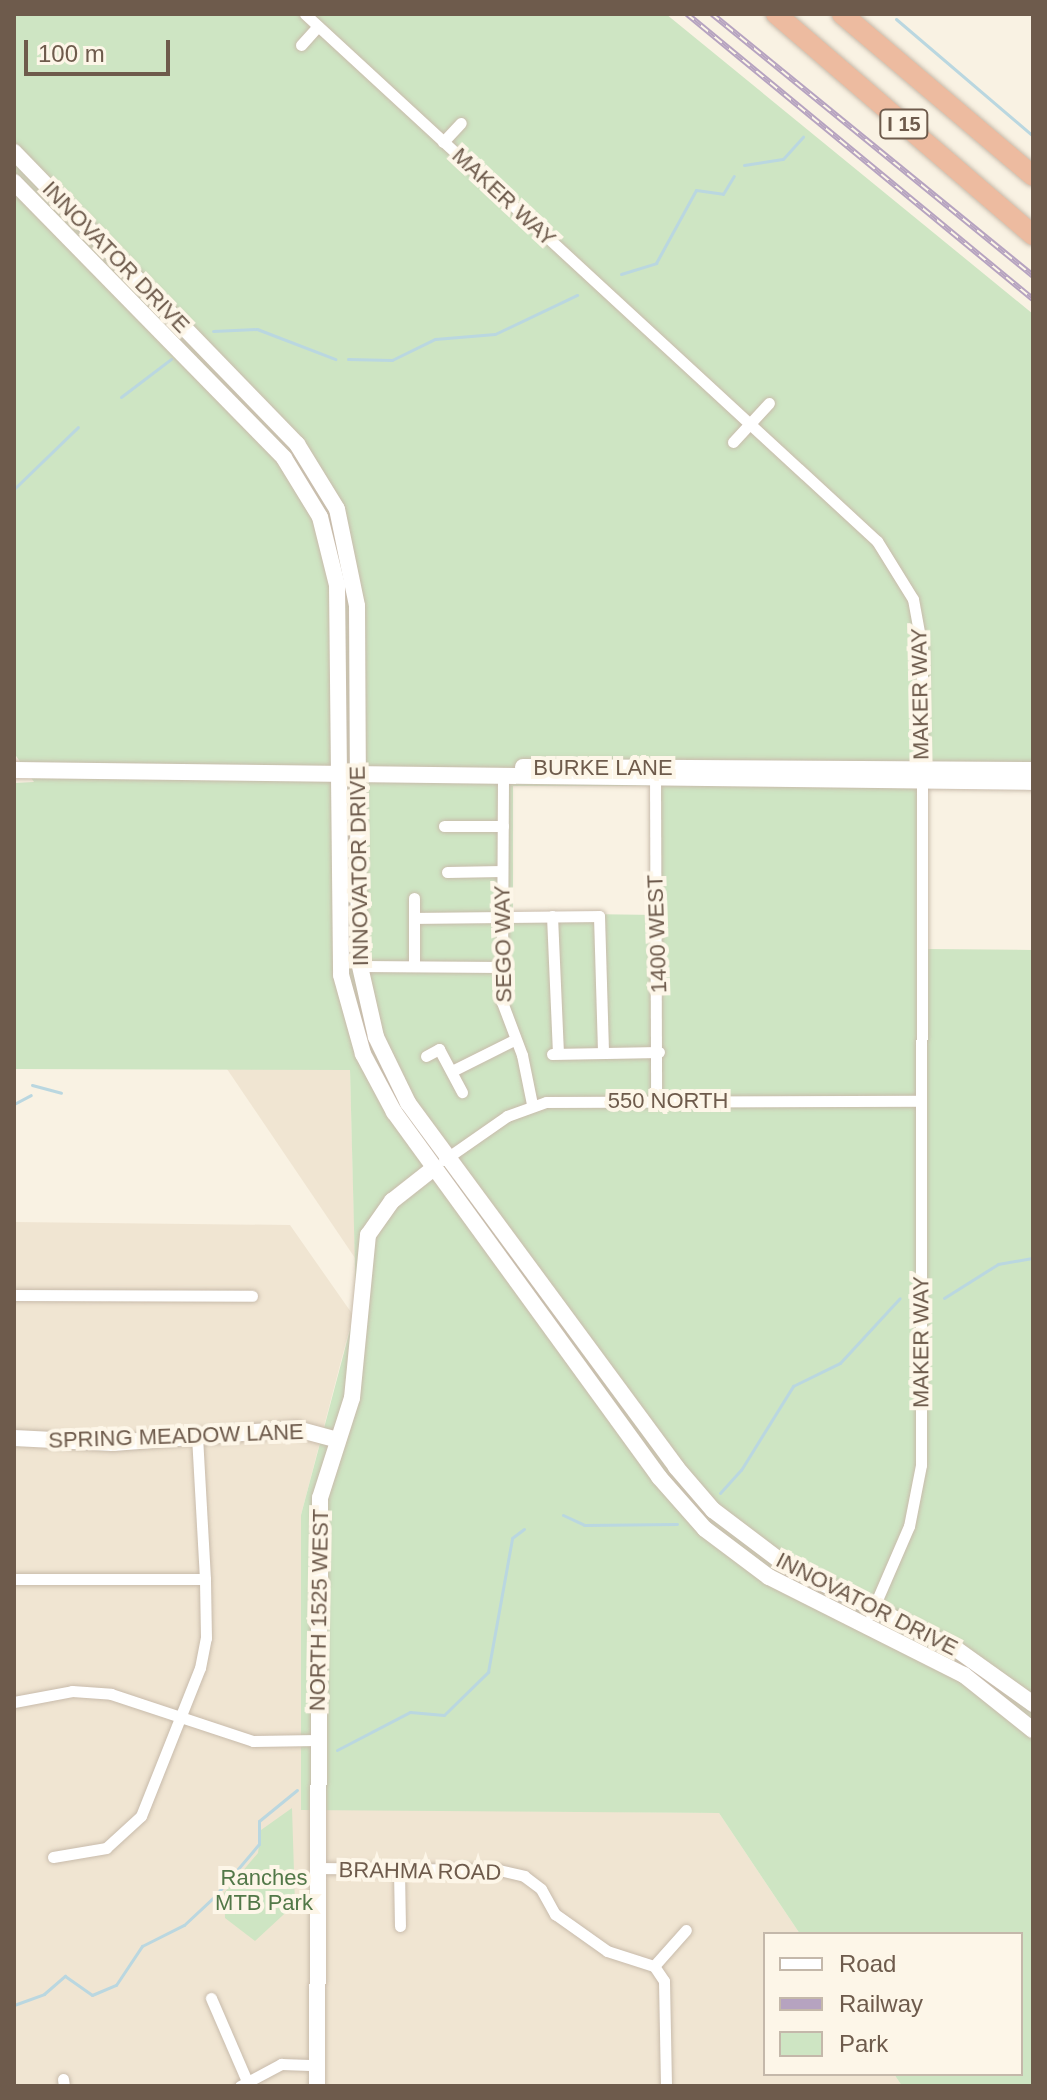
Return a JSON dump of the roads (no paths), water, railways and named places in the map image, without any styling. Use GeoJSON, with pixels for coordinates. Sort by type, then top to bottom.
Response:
{"type":"FeatureCollection","features":[{"type":"Feature","properties":{"kind":"highway","name":"I 15"},"geometry":{"type":"LineString","coordinates":[[776,14],[1033,235]]}},
{"type":"Feature","properties":{"kind":"highway","name":"I 15"},"geometry":{"type":"LineString","coordinates":[[842,14],[1033,176]]}},
{"type":"Feature","properties":{"kind":"main road","name":"INNOVATOR DRIVE"},"geometry":{"type":"LineString","coordinates":[[14,152],[297,444],[322,479],[344,529],[354,580],[359,966],[370,1018],[388,1065],[441,1163],[693,1517],[753,1567],[964,1675],[1033,1730]]}},
{"type":"Feature","properties":{"kind":"main road","name":"INNOVATOR DRIVE"},"geometry":{"type":"LineString","coordinates":[[14,182],[284,458],[308,491],[329,542],[337,585],[338,942],[348,1007],[378,1085],[700,1496],[770,1555],[974,1659],[1033,1704]]}},
{"type":"Feature","properties":{"kind":"main road","name":"BURKE LANE"},"geometry":{"type":"LineString","coordinates":[[14,770],[338,771],[503,778],[655,774]]}},
{"type":"Feature","properties":{"kind":"main road","name":"BURKE LANE"},"geometry":{"type":"LineString","coordinates":[[922,776],[1033,770]]}},
{"type":"Feature","properties":{"kind":"main road","name":"BURKE LANE"},"geometry":{"type":"LineString","coordinates":[[357,772],[922,776],[1033,782]]}},
{"type":"Feature","properties":{"kind":"main road","name":"NORTH 1525 WEST"},"geometry":{"type":"LineString","coordinates":[[317,2086],[319,1509],[352,1398],[368,1235],[385,1208],[441,1163]]}},
{"type":"Feature","properties":{"kind":"main road","name":"SPRING MEADOW LANE"},"geometry":{"type":"LineString","coordinates":[[14,1438],[113,1443],[297,1429],[338,1440]]}},
{"type":"Feature","properties":{"kind":"street","name":"MAKER WAY"},"geometry":{"type":"LineString","coordinates":[[305,14],[877,541],[909,587],[921,636],[919,1482],[909,1526],[866,1626]]}},
{"type":"Feature","properties":{"kind":"street"},"geometry":{"type":"LineString","coordinates":[[301,45],[318,26]]}},
{"type":"Feature","properties":{"kind":"street"},"geometry":{"type":"LineString","coordinates":[[443,142],[461,123]]}},
{"type":"Feature","properties":{"kind":"street"},"geometry":{"type":"LineString","coordinates":[[733,442],[769,403]]}},
{"type":"Feature","properties":{"kind":"street","name":"1400 WEST"},"geometry":{"type":"LineString","coordinates":[[655,774],[659,1052],[656,1101]]}},
{"type":"Feature","properties":{"kind":"street","name":"SEGO WAY"},"geometry":{"type":"LineString","coordinates":[[503,778],[502,1002],[532,1104]]}},
{"type":"Feature","properties":{"kind":"street"},"geometry":{"type":"LineString","coordinates":[[444,826],[503,826]]}},
{"type":"Feature","properties":{"kind":"street"},"geometry":{"type":"LineString","coordinates":[[447,872],[502,871]]}},
{"type":"Feature","properties":{"kind":"street"},"geometry":{"type":"LineString","coordinates":[[414,898],[414,966]]}},
{"type":"Feature","properties":{"kind":"street"},"geometry":{"type":"LineString","coordinates":[[552,916],[555,1053],[603,1050],[659,1052]]}},
{"type":"Feature","properties":{"kind":"street"},"geometry":{"type":"LineString","coordinates":[[414,918],[599,916],[603,1050]]}},
{"type":"Feature","properties":{"kind":"street"},"geometry":{"type":"LineString","coordinates":[[359,966],[503,967]]}},
{"type":"Feature","properties":{"kind":"street"},"geometry":{"type":"LineString","coordinates":[[452,1071],[514,1040]]}},
{"type":"Feature","properties":{"kind":"street"},"geometry":{"type":"LineString","coordinates":[[426,1056],[439,1049],[462,1092]]}},
{"type":"Feature","properties":{"kind":"street","name":"550 NORTH"},"geometry":{"type":"LineString","coordinates":[[441,1163],[507,1116],[532,1104],[921,1101]]}},
{"type":"Feature","properties":{"kind":"street"},"geometry":{"type":"LineString","coordinates":[[14,1295],[252,1296]]}},
{"type":"Feature","properties":{"kind":"street"},"geometry":{"type":"LineString","coordinates":[[53,1857],[106,1848],[141,1816],[204,1654],[205,1579],[197,1437]]}},
{"type":"Feature","properties":{"kind":"street"},"geometry":{"type":"LineString","coordinates":[[14,1579],[205,1579]]}},
{"type":"Feature","properties":{"kind":"street"},"geometry":{"type":"LineString","coordinates":[[14,1702],[85,1692],[143,1701],[253,1741],[317,1740]]}},
{"type":"Feature","properties":{"kind":"street","name":"BRAHMA ROAD"},"geometry":{"type":"LineString","coordinates":[[317,1868],[499,1870],[524,1876],[541,1889],[555,1914],[607,1951],[654,1966]]}},
{"type":"Feature","properties":{"kind":"street"},"geometry":{"type":"LineString","coordinates":[[399,1870],[400,1926]]}},
{"type":"Feature","properties":{"kind":"street"},"geometry":{"type":"LineString","coordinates":[[666,2086],[668,2001],[654,1966],[686,1930]]}},
{"type":"Feature","properties":{"kind":"street"},"geometry":{"type":"LineString","coordinates":[[211,1998],[243,2083],[281,2064],[317,2065]]}},
{"type":"Feature","properties":{"kind":"waterway"},"geometry":{"type":"LineString","coordinates":[[896,19],[1033,136]]}},
{"type":"Feature","properties":{"kind":"waterway"},"geometry":{"type":"LineString","coordinates":[[744,165],[783,159],[803,137]]}},
{"type":"Feature","properties":{"kind":"waterway"},"geometry":{"type":"LineString","coordinates":[[621,274],[656,263],[696,190],[723,194],[734,176]]}},
{"type":"Feature","properties":{"kind":"waterway"},"geometry":{"type":"LineString","coordinates":[[348,359],[392,360],[435,339],[495,334],[577,295]]}},
{"type":"Feature","properties":{"kind":"waterway"},"geometry":{"type":"LineString","coordinates":[[213,331],[257,329],[335,359]]}},
{"type":"Feature","properties":{"kind":"waterway"},"geometry":{"type":"LineString","coordinates":[[121,397],[171,359]]}},
{"type":"Feature","properties":{"kind":"waterway"},"geometry":{"type":"LineString","coordinates":[[14,489],[78,427]]}},
{"type":"Feature","properties":{"kind":"waterway"},"geometry":{"type":"LineString","coordinates":[[32,1085],[61,1093]]}},
{"type":"Feature","properties":{"kind":"waterway"},"geometry":{"type":"LineString","coordinates":[[14,1104],[31,1095]]}},
{"type":"Feature","properties":{"kind":"waterway"},"geometry":{"type":"LineString","coordinates":[[944,1298],[998,1264],[1033,1258]]}},
{"type":"Feature","properties":{"kind":"waterway"},"geometry":{"type":"LineString","coordinates":[[720,1493],[741,1470],[793,1386],[840,1363],[900,1298]]}},
{"type":"Feature","properties":{"kind":"waterway"},"geometry":{"type":"LineString","coordinates":[[563,1515],[584,1525],[677,1524]]}},
{"type":"Feature","properties":{"kind":"waterway"},"geometry":{"type":"LineString","coordinates":[[337,1750],[410,1712],[444,1715],[488,1672],[512,1538],[524,1529]]}},
{"type":"Feature","properties":{"kind":"waterway"},"geometry":{"type":"LineString","coordinates":[[14,2005],[44,1994],[65,1976],[92,1995],[116,1985],[142,1946],[184,1925],[215,1896],[259,1844],[259,1821],[297,1790]]}},
{"type":"Feature","properties":{"kind":"railway"},"geometry":{"type":"LineString","coordinates":[[687,14],[1033,299]]}},
{"type":"Feature","properties":{"kind":"railway"},"geometry":{"type":"LineString","coordinates":[[712,14],[1033,276]]}},
{"type":"Feature","properties":{"kind":"park label","name":"Ranches MTB Park"},"geometry":{"type":"Point","coordinates":[264,1890]}}]}
